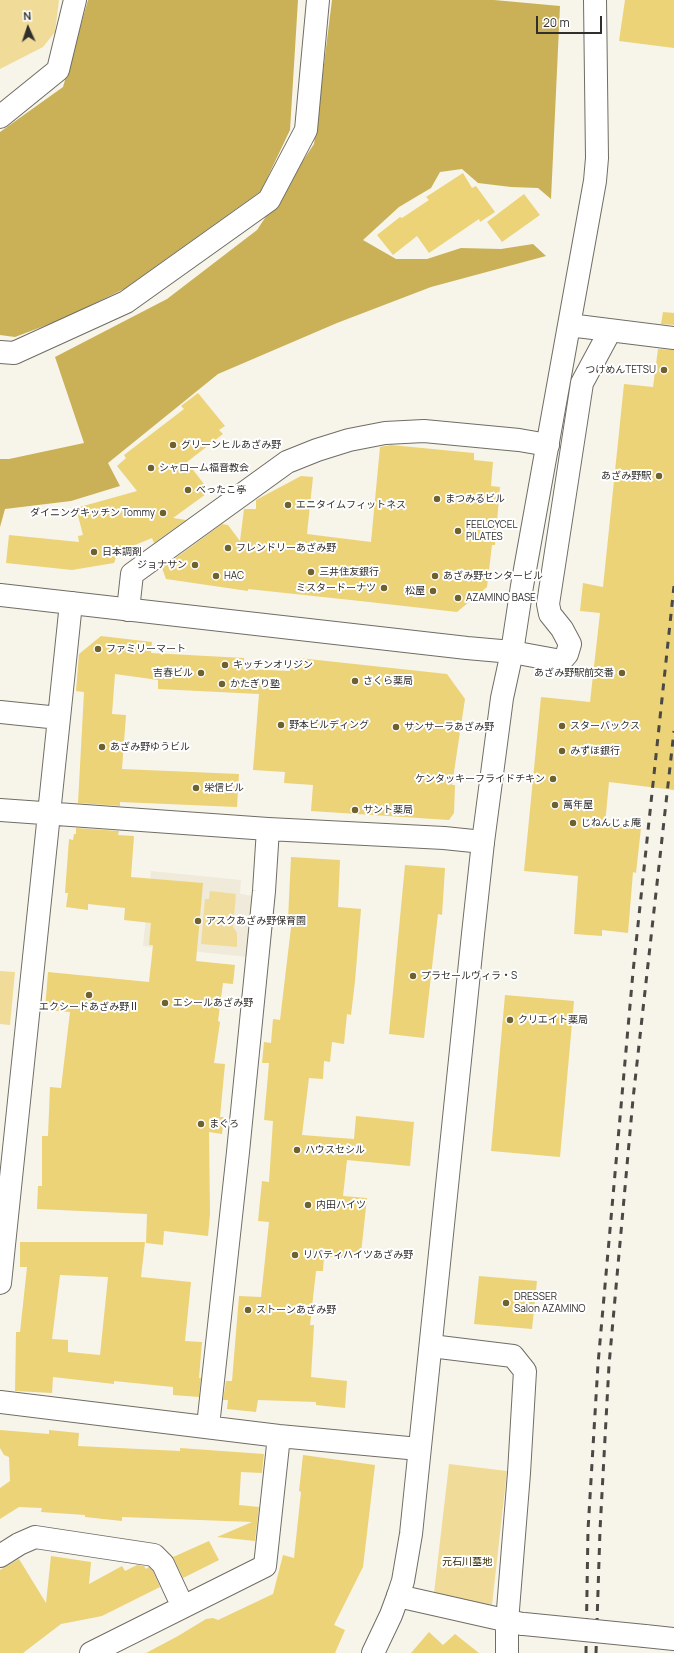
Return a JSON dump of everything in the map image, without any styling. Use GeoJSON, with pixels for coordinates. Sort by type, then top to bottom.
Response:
{"type":"FeatureCollection","features":[{"type":"Feature","properties":{"kind":"street"},"geometry":{"type":"LineString","coordinates":[[0,117],[58,70],[76,0]]}},
{"type":"Feature","properties":{"kind":"street"},"geometry":{"type":"LineString","coordinates":[[0,352],[14,353],[126,302],[269,200],[306,130],[318,0]]}},
{"type":"Feature","properties":{"kind":"street"},"geometry":{"type":"LineString","coordinates":[[373,1653],[391,1615],[403,1581],[411,1534],[483,842],[502,698],[512,652],[522,586],[589,218],[597,158],[595,0]]}},
{"type":"Feature","properties":{"kind":"street"},"geometry":{"type":"LineString","coordinates":[[569,325],[674,338]]}},
{"type":"Feature","properties":{"kind":"street"},"geometry":{"type":"LineString","coordinates":[[0,595],[461,648],[512,652],[560,661],[567,654],[570,644],[550,614],[548,604],[582,383],[610,331]]}},
{"type":"Feature","properties":{"kind":"street"},"geometry":{"type":"LineString","coordinates":[[128,610],[132,574],[287,462],[349,440],[385,433],[424,431],[548,444]]}},
{"type":"Feature","properties":{"kind":"street"},"geometry":{"type":"LineString","coordinates":[[0,1283],[71,603]]}},
{"type":"Feature","properties":{"kind":"street"},"geometry":{"type":"LineString","coordinates":[[0,712],[59,718]]}},
{"type":"Feature","properties":{"kind":"street"},"geometry":{"type":"LineString","coordinates":[[0,810],[48,815],[268,829],[444,838],[483,842]]}},
{"type":"Feature","properties":{"kind":"street"},"geometry":{"type":"LineString","coordinates":[[208,1426],[264,899],[268,829]]}},
{"type":"Feature","properties":{"kind":"street"},"geometry":{"type":"LineString","coordinates":[[431,1346],[513,1356],[526,1371],[520,1473],[515,1623],[507,1653]]}},
{"type":"Feature","properties":{"kind":"street"},"geometry":{"type":"LineString","coordinates":[[0,1402],[208,1426],[279,1436],[419,1449]]}},
{"type":"Feature","properties":{"kind":"street"},"geometry":{"type":"LineString","coordinates":[[91,1653],[265,1566],[279,1436]]}},
{"type":"Feature","properties":{"kind":"street"},"geometry":{"type":"LineString","coordinates":[[0,1556],[19,1544],[35,1537],[154,1555],[163,1564],[183,1607]]}},
{"type":"Feature","properties":{"kind":"street"},"geometry":{"type":"LineString","coordinates":[[398,1596],[515,1623],[674,1639]]}},
{"type":"Feature","properties":{"kind":"shaded area"},"geometry":{"type":"Polygon","coordinates":[[[88,0],[298,0],[290,130],[261,191],[124,289],[60,320],[15,337],[0,335],[0,132],[63,87],[88,0]]]}},
{"type":"Feature","properties":{"kind":"shaded area"},"geometry":{"type":"Polygon","coordinates":[[[332,0],[494,0],[560,6],[551,199],[538,188],[511,187],[478,183],[462,169],[440,172],[431,188],[399,207],[363,240],[396,259],[427,259],[461,248],[501,249],[533,244],[546,256],[431,287],[337,323],[218,374],[108,463],[120,486],[71,501],[5,509],[0,527],[0,459],[9,459],[84,443],[55,357],[167,299],[257,230],[314,144],[332,0]]]}},
{"type":"Feature","properties":{"kind":"shaded area","name":"アスクあざみ野保育園"},"geometry":{"type":"Polygon","coordinates":[[[151,871],[241,880],[240,894],[254,896],[248,957],[143,946],[151,871]]]}},
{"type":"Feature","properties":{"kind":"green space"},"geometry":{"type":"Polygon","coordinates":[[[0,0],[59,0],[55,32],[43,47],[0,69],[0,0]]]}},
{"type":"Feature","properties":{"kind":"green space"},"geometry":{"type":"Polygon","coordinates":[[[210,891],[236,894],[233,927],[237,933],[237,947],[201,944],[205,899],[209,899],[210,891]]]}},
{"type":"Feature","properties":{"kind":"green space"},"geometry":{"type":"Polygon","coordinates":[[[0,971],[15,972],[10,1025],[0,1024],[0,971]]]}},
{"type":"Feature","properties":{"kind":"green space","name":"元石川墓地"},"geometry":{"type":"Polygon","coordinates":[[[449,1464],[507,1471],[492,1605],[434,1593],[449,1464]]]}},
{"type":"Feature","properties":{"kind":"building"},"geometry":{"type":"Polygon","coordinates":[[[625,0],[674,0],[674,48],[619,41],[625,0]]]}},
{"type":"Feature","properties":{"kind":"building"},"geometry":{"type":"Polygon","coordinates":[[[463,173],[472,188],[476,186],[495,212],[480,222],[479,219],[429,253],[417,236],[393,255],[377,235],[400,217],[402,218],[429,200],[426,197],[463,173]]]}},
{"type":"Feature","properties":{"kind":"building"},"geometry":{"type":"Polygon","coordinates":[[[524,194],[540,215],[502,242],[487,222],[524,194]]]}},
{"type":"Feature","properties":{"kind":"building"},"geometry":{"type":"Polygon","coordinates":[[[663,312],[674,313],[674,325],[661,324],[663,312]]]}},
{"type":"Feature","properties":{"kind":"building"},"geometry":{"type":"Polygon","coordinates":[[[658,349],[674,350],[674,790],[609,782],[605,824],[641,828],[636,873],[633,872],[628,933],[602,930],[602,936],[574,934],[578,876],[524,871],[541,697],[590,702],[600,613],[580,611],[583,583],[603,587],[624,384],[653,387],[658,349]]]}},
{"type":"Feature","properties":{"kind":"building"},"geometry":{"type":"Polygon","coordinates":[[[198,393],[225,426],[219,430],[223,434],[187,462],[207,488],[203,491],[206,494],[173,518],[186,520],[154,543],[152,538],[118,552],[114,563],[72,570],[6,563],[9,535],[79,542],[78,536],[83,535],[76,508],[137,491],[117,466],[126,458],[124,455],[184,409],[181,406],[198,393]]]}},
{"type":"Feature","properties":{"kind":"building"},"geometry":{"type":"Polygon","coordinates":[[[391,445],[474,453],[474,460],[493,462],[491,486],[500,487],[495,545],[492,545],[487,587],[457,612],[248,589],[248,591],[166,579],[162,568],[222,524],[228,525],[240,541],[244,509],[256,509],[256,500],[301,476],[313,477],[307,534],[371,542],[380,447],[391,445]]]}},
{"type":"Feature","properties":{"kind":"building"},"geometry":{"type":"Polygon","coordinates":[[[101,636],[152,642],[151,653],[244,658],[243,669],[290,671],[290,668],[298,669],[299,658],[447,674],[465,699],[452,785],[455,785],[454,813],[449,820],[311,811],[313,785],[284,783],[285,772],[253,770],[259,694],[158,689],[158,680],[115,674],[112,714],[126,715],[122,769],[239,774],[237,807],[120,802],[120,806],[78,803],[84,692],[76,691],[79,654],[101,636]]]}},
{"type":"Feature","properties":{"kind":"building"},"geometry":{"type":"Polygon","coordinates":[[[76,828],[119,831],[118,835],[134,836],[131,877],[203,883],[196,961],[235,965],[233,984],[223,983],[218,1021],[220,1022],[214,1063],[225,1064],[220,1117],[224,1117],[222,1134],[209,1132],[210,1214],[208,1236],[164,1231],[163,1245],[146,1243],[147,1214],[37,1209],[38,1186],[42,1186],[42,1136],[48,1136],[50,1087],[61,1088],[70,1012],[45,1010],[48,972],[149,982],[153,945],[149,945],[151,923],[124,920],[125,908],[88,904],[88,910],[66,907],[68,893],[65,893],[69,839],[73,840],[74,834],[76,834],[76,828]]]}},
{"type":"Feature","properties":{"kind":"building"},"geometry":{"type":"Polygon","coordinates":[[[291,857],[340,860],[338,907],[361,909],[351,1015],[347,1014],[344,1044],[332,1042],[330,1062],[324,1061],[323,1079],[309,1078],[302,1135],[354,1139],[356,1116],[414,1122],[410,1166],[347,1160],[343,1196],[367,1198],[361,1253],[344,1252],[343,1258],[324,1256],[323,1271],[316,1271],[310,1325],[314,1325],[311,1377],[347,1381],[345,1408],[316,1405],[316,1402],[258,1400],[256,1412],[227,1409],[228,1400],[223,1400],[226,1381],[232,1381],[239,1296],[261,1297],[269,1222],[258,1221],[262,1181],[269,1182],[273,1121],[264,1120],[269,1063],[262,1063],[264,1042],[271,1043],[273,1019],[280,1020],[292,919],[288,919],[291,857]]]}},
{"type":"Feature","properties":{"kind":"building","name":"プラセールヴィラ・S"},"geometry":{"type":"Polygon","coordinates":[[[405,865],[445,868],[442,915],[438,914],[424,1038],[389,1034],[405,865]]]}},
{"type":"Feature","properties":{"kind":"building"},"geometry":{"type":"Polygon","coordinates":[[[505,995],[574,1001],[560,1157],[491,1151],[505,995]]]}},
{"type":"Feature","properties":{"kind":"building"},"geometry":{"type":"Polygon","coordinates":[[[20,1242],[145,1242],[141,1277],[191,1282],[185,1341],[202,1342],[199,1397],[173,1395],[173,1387],[114,1381],[114,1384],[53,1377],[52,1393],[15,1391],[16,1332],[20,1332],[27,1267],[20,1267],[20,1242]],[[60,1275],[52,1339],[68,1340],[68,1352],[100,1355],[108,1277],[60,1275]]]}},
{"type":"Feature","properties":{"kind":"building","name":"DRESSER Salon AZAMINO"},"geometry":{"type":"Polygon","coordinates":[[[479,1276],[537,1281],[532,1329],[474,1324],[479,1276]]]}},
{"type":"Feature","properties":{"kind":"building"},"geometry":{"type":"Polygon","coordinates":[[[0,1430],[49,1434],[49,1430],[79,1433],[78,1446],[180,1451],[180,1448],[264,1454],[262,1473],[241,1472],[239,1505],[259,1507],[255,1541],[217,1537],[252,1522],[122,1517],[122,1521],[85,1517],[85,1515],[41,1512],[42,1508],[19,1507],[0,1519],[0,1488],[10,1481],[9,1457],[4,1455],[0,1448],[0,1430]]]}},
{"type":"Feature","properties":{"kind":"building"},"geometry":{"type":"Polygon","coordinates":[[[303,1455],[375,1465],[363,1567],[334,1625],[345,1630],[335,1653],[146,1653],[206,1619],[213,1618],[218,1620],[273,1594],[283,1555],[294,1558],[301,1492],[299,1491],[303,1455]]]}},
{"type":"Feature","properties":{"kind":"building"},"geometry":{"type":"Polygon","coordinates":[[[209,1541],[219,1560],[183,1578],[173,1557],[209,1541]]]}},
{"type":"Feature","properties":{"kind":"building"},"geometry":{"type":"Polygon","coordinates":[[[51,1556],[91,1562],[89,1584],[122,1566],[125,1571],[137,1565],[144,1566],[146,1569],[149,1567],[153,1571],[160,1587],[102,1616],[61,1624],[23,1653],[0,1653],[0,1570],[19,1559],[46,1603],[51,1556]]]}},
{"type":"Feature","properties":{"kind":"building"},"geometry":{"type":"Polygon","coordinates":[[[429,1632],[443,1645],[455,1634],[479,1653],[411,1653],[429,1632]]]}},
{"type":"Feature","properties":{"kind":"railway"},"geometry":{"type":"LineString","coordinates":[[586,1653],[588,1530],[598,1364],[633,972],[674,586]]}},
{"type":"Feature","properties":{"kind":"railway"},"geometry":{"type":"LineString","coordinates":[[596,1653],[600,1530],[609,1365],[633,1099],[674,731]]}},
{"type":"Feature","properties":{"kind":"place","name":"つけめんTETSU"},"geometry":{"type":"Point","coordinates":[664,370]}},
{"type":"Feature","properties":{"kind":"place","name":"グリーンヒルあざみ野"},"geometry":{"type":"Point","coordinates":[173,445]}},
{"type":"Feature","properties":{"kind":"place","name":"シャローム福音教会"},"geometry":{"type":"Point","coordinates":[151,468]}},
{"type":"Feature","properties":{"kind":"place","name":"あざみ野駅"},"geometry":{"type":"Point","coordinates":[659,476]}},
{"type":"Feature","properties":{"kind":"place","name":"べったこ亭"},"geometry":{"type":"Point","coordinates":[188,490]}},
{"type":"Feature","properties":{"kind":"place","name":"まつみるビル"},"geometry":{"type":"Point","coordinates":[437,499]}},
{"type":"Feature","properties":{"kind":"place","name":"エニタイムフィットネス"},"geometry":{"type":"Point","coordinates":[288,505]}},
{"type":"Feature","properties":{"kind":"place","name":"ダイニングキッチン Tommy"},"geometry":{"type":"Point","coordinates":[163,513]}},
{"type":"Feature","properties":{"kind":"place","name":"FEELCYCEL PILATES"},"geometry":{"type":"Point","coordinates":[458,531]}},
{"type":"Feature","properties":{"kind":"place","name":"フレンドリーあざみ野"},"geometry":{"type":"Point","coordinates":[228,548]}},
{"type":"Feature","properties":{"kind":"place","name":"日本調剤"},"geometry":{"type":"Point","coordinates":[94,552]}},
{"type":"Feature","properties":{"kind":"place","name":"ジョナサン"},"geometry":{"type":"Point","coordinates":[195,565]}},
{"type":"Feature","properties":{"kind":"place","name":"三井住友銀行"},"geometry":{"type":"Point","coordinates":[311,572]}},
{"type":"Feature","properties":{"kind":"place","name":"HAC"},"geometry":{"type":"Point","coordinates":[216,576]}},
{"type":"Feature","properties":{"kind":"place","name":"あざみ野センタービル"},"geometry":{"type":"Point","coordinates":[435,576]}},
{"type":"Feature","properties":{"kind":"place","name":"ミスタードーナツ"},"geometry":{"type":"Point","coordinates":[384,588]}},
{"type":"Feature","properties":{"kind":"place","name":"松屋"},"geometry":{"type":"Point","coordinates":[433,591]}},
{"type":"Feature","properties":{"kind":"place","name":"AZAMINO BASE"},"geometry":{"type":"Point","coordinates":[458,598]}},
{"type":"Feature","properties":{"kind":"place","name":"ファミリーマート"},"geometry":{"type":"Point","coordinates":[98,649]}},
{"type":"Feature","properties":{"kind":"place","name":"キッチンオリジン"},"geometry":{"type":"Point","coordinates":[225,665]}},
{"type":"Feature","properties":{"kind":"place","name":"吉春ビル"},"geometry":{"type":"Point","coordinates":[201,673]}},
{"type":"Feature","properties":{"kind":"place","name":"あざみ野駅前交番"},"geometry":{"type":"Point","coordinates":[622,673]}},
{"type":"Feature","properties":{"kind":"place","name":"さくら薬局"},"geometry":{"type":"Point","coordinates":[355,681]}},
{"type":"Feature","properties":{"kind":"place","name":"かたぎり塾"},"geometry":{"type":"Point","coordinates":[222,684]}},
{"type":"Feature","properties":{"kind":"place","name":"野本ビルディング"},"geometry":{"type":"Point","coordinates":[281,725]}},
{"type":"Feature","properties":{"kind":"place","name":"スターバックス"},"geometry":{"type":"Point","coordinates":[562,726]}},
{"type":"Feature","properties":{"kind":"place","name":"サンサーラあざみ野"},"geometry":{"type":"Point","coordinates":[396,727]}},
{"type":"Feature","properties":{"kind":"place","name":"あざみ野ゆうビル"},"geometry":{"type":"Point","coordinates":[102,747]}},
{"type":"Feature","properties":{"kind":"place","name":"みずほ銀行"},"geometry":{"type":"Point","coordinates":[562,751]}},
{"type":"Feature","properties":{"kind":"place","name":"ケンタッキーフライドチキン"},"geometry":{"type":"Point","coordinates":[553,779]}},
{"type":"Feature","properties":{"kind":"place","name":"栄信ビル"},"geometry":{"type":"Point","coordinates":[196,788]}},
{"type":"Feature","properties":{"kind":"place","name":"萬年屋"},"geometry":{"type":"Point","coordinates":[555,805]}},
{"type":"Feature","properties":{"kind":"place","name":"サント薬局"},"geometry":{"type":"Point","coordinates":[355,810]}},
{"type":"Feature","properties":{"kind":"place","name":"じねんじょ庵"},"geometry":{"type":"Point","coordinates":[573,823]}},
{"type":"Feature","properties":{"kind":"place","name":"アスクあざみ野保育園"},"geometry":{"type":"Point","coordinates":[198,921]}},
{"type":"Feature","properties":{"kind":"place","name":"プラセールヴィラ・S"},"geometry":{"type":"Point","coordinates":[413,976]}},
{"type":"Feature","properties":{"kind":"place","name":"エクシードあざみ野Ⅱ"},"geometry":{"type":"Point","coordinates":[89,995]}},
{"type":"Feature","properties":{"kind":"place","name":"エシールあざみ野"},"geometry":{"type":"Point","coordinates":[165,1003]}},
{"type":"Feature","properties":{"kind":"place","name":"クリエイト薬局"},"geometry":{"type":"Point","coordinates":[510,1020]}},
{"type":"Feature","properties":{"kind":"place","name":"まぐろ"},"geometry":{"type":"Point","coordinates":[201,1124]}},
{"type":"Feature","properties":{"kind":"place","name":"ハウスセシル"},"geometry":{"type":"Point","coordinates":[297,1150]}},
{"type":"Feature","properties":{"kind":"place","name":"内田ハイツ"},"geometry":{"type":"Point","coordinates":[308,1205]}},
{"type":"Feature","properties":{"kind":"place","name":"リバティハイツあざみ野"},"geometry":{"type":"Point","coordinates":[295,1255]}},
{"type":"Feature","properties":{"kind":"place","name":"DRESSER Salon AZAMINO"},"geometry":{"type":"Point","coordinates":[506,1303]}},
{"type":"Feature","properties":{"kind":"place","name":"ストーンあざみ野"},"geometry":{"type":"Point","coordinates":[248,1310]}}]}
